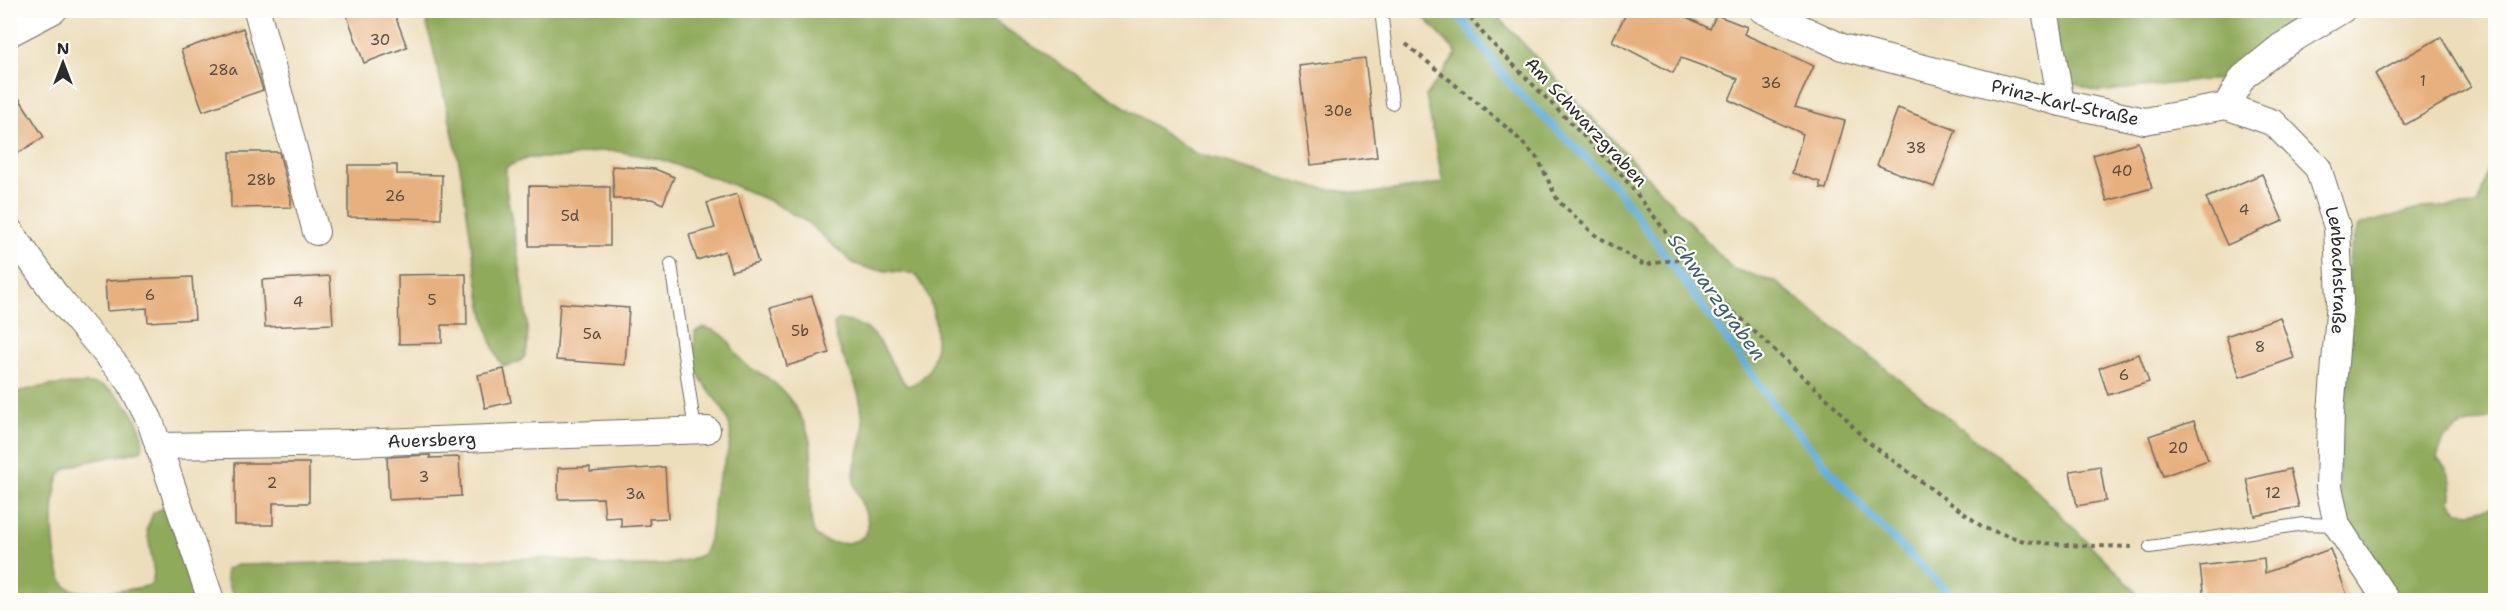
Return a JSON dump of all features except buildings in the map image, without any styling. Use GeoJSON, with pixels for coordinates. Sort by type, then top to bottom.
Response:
{"type":"FeatureCollection","features":[{"type":"Feature","properties":{"kind":"street"},"geometry":{"type":"LineString","coordinates":[[10,33],[54,10]]}},
{"type":"Feature","properties":{"kind":"street"},"geometry":{"type":"LineString","coordinates":[[257,10],[316,232]]}},
{"type":"Feature","properties":{"kind":"street","name":"Prinz-Karl-Straße"},"geometry":{"type":"LineString","coordinates":[[1762,10],[1842,47],[2061,103],[2145,121],[2226,106]]}},
{"type":"Feature","properties":{"kind":"street"},"geometry":{"type":"LineString","coordinates":[[2045,10],[2061,103]]}},
{"type":"Feature","properties":{"kind":"street"},"geometry":{"type":"LineString","coordinates":[[2226,106],[2243,77],[2252,69],[2280,47],[2342,10]]}},
{"type":"Feature","properties":{"kind":"street","name":"Lenbachstraße"},"geometry":{"type":"LineString","coordinates":[[2226,106],[2274,123],[2318,168],[2337,227],[2340,302],[2331,412],[2329,487],[2337,525],[2386,600]]}},
{"type":"Feature","properties":{"kind":"street"},"geometry":{"type":"LineString","coordinates":[[10,231],[55,294],[130,382],[150,421],[211,600]]}},
{"type":"Feature","properties":{"kind":"street","name":"Auersberg"},"geometry":{"type":"LineString","coordinates":[[158,446],[701,431]]}},
{"type":"Feature","properties":{"kind":"lane"},"geometry":{"type":"LineString","coordinates":[[1381,10],[1392,103]]}},
{"type":"Feature","properties":{"kind":"lane"},"geometry":{"type":"LineString","coordinates":[[671,264],[701,431]]}},
{"type":"Feature","properties":{"kind":"lane"},"geometry":{"type":"LineString","coordinates":[[2150,547],[2304,524],[2337,525]]}},
{"type":"Feature","properties":{"kind":"path","name":"Am Schwarzgraben"},"geometry":{"type":"LineString","coordinates":[[1465,10],[1485,36],[1622,175],[1685,258],[1730,309],[1836,407],[1864,439],[1984,528],[2024,541],[2108,548],[2150,547]]}},
{"type":"Feature","properties":{"kind":"path"},"geometry":{"type":"LineString","coordinates":[[1383,25],[1511,131],[1538,159],[1558,201],[1594,234],[1644,266],[1685,258]]}},
{"type":"Feature","properties":{"kind":"green space"},"geometry":{"type":"Polygon","coordinates":[[[1492,10],[1733,269],[1776,282],[2022,476],[2134,589],[2139,600],[937,600],[927,593],[783,600],[246,600],[233,593],[228,585],[226,570],[237,565],[551,558],[607,565],[649,566],[687,560],[703,554],[711,529],[715,491],[728,453],[730,429],[724,412],[702,381],[695,364],[695,332],[703,327],[726,338],[745,364],[775,384],[795,406],[810,441],[813,528],[817,536],[828,542],[852,542],[863,536],[868,523],[854,482],[863,423],[859,395],[838,345],[834,324],[838,320],[854,323],[874,335],[907,386],[921,379],[930,368],[935,353],[934,318],[930,301],[915,274],[870,269],[853,263],[807,222],[772,202],[728,183],[659,159],[616,151],[598,151],[565,158],[528,158],[506,167],[506,188],[525,303],[527,346],[522,359],[515,364],[503,366],[495,352],[481,303],[460,167],[424,11],[979,11],[1195,153],[1313,187],[1365,194],[1443,183],[1426,96],[1457,53],[1418,11],[1492,10]]]}},
{"type":"Feature","properties":{"kind":"green space"},"geometry":{"type":"Polygon","coordinates":[[[2052,11],[2322,11],[2228,80],[2205,80],[2098,92],[2072,83],[2058,49],[2052,11]]]}},
{"type":"Feature","properties":{"kind":"green space"},"geometry":{"type":"Polygon","coordinates":[[[2495,158],[2495,416],[2460,427],[2444,439],[2437,458],[2448,473],[2452,489],[2450,502],[2458,511],[2472,512],[2495,506],[2495,591],[2488,600],[2405,600],[2372,566],[2350,534],[2338,491],[2350,250],[2359,225],[2422,208],[2478,205],[2490,162],[2495,158]]]}},
{"type":"Feature","properties":{"kind":"green space"},"geometry":{"type":"Polygon","coordinates":[[[70,384],[98,385],[107,388],[121,399],[138,423],[142,450],[77,464],[62,472],[55,495],[53,532],[62,580],[68,588],[86,592],[121,591],[151,585],[154,574],[147,529],[153,513],[165,507],[173,509],[196,600],[11,600],[10,393],[70,384]]]}},
{"type":"Feature","properties":{"kind":"waterway","name":"Schwarzgraben"},"geometry":{"type":"LineString","coordinates":[[1455,10],[1511,85],[1615,186],[1779,411],[1872,518],[1956,600]]}}]}
